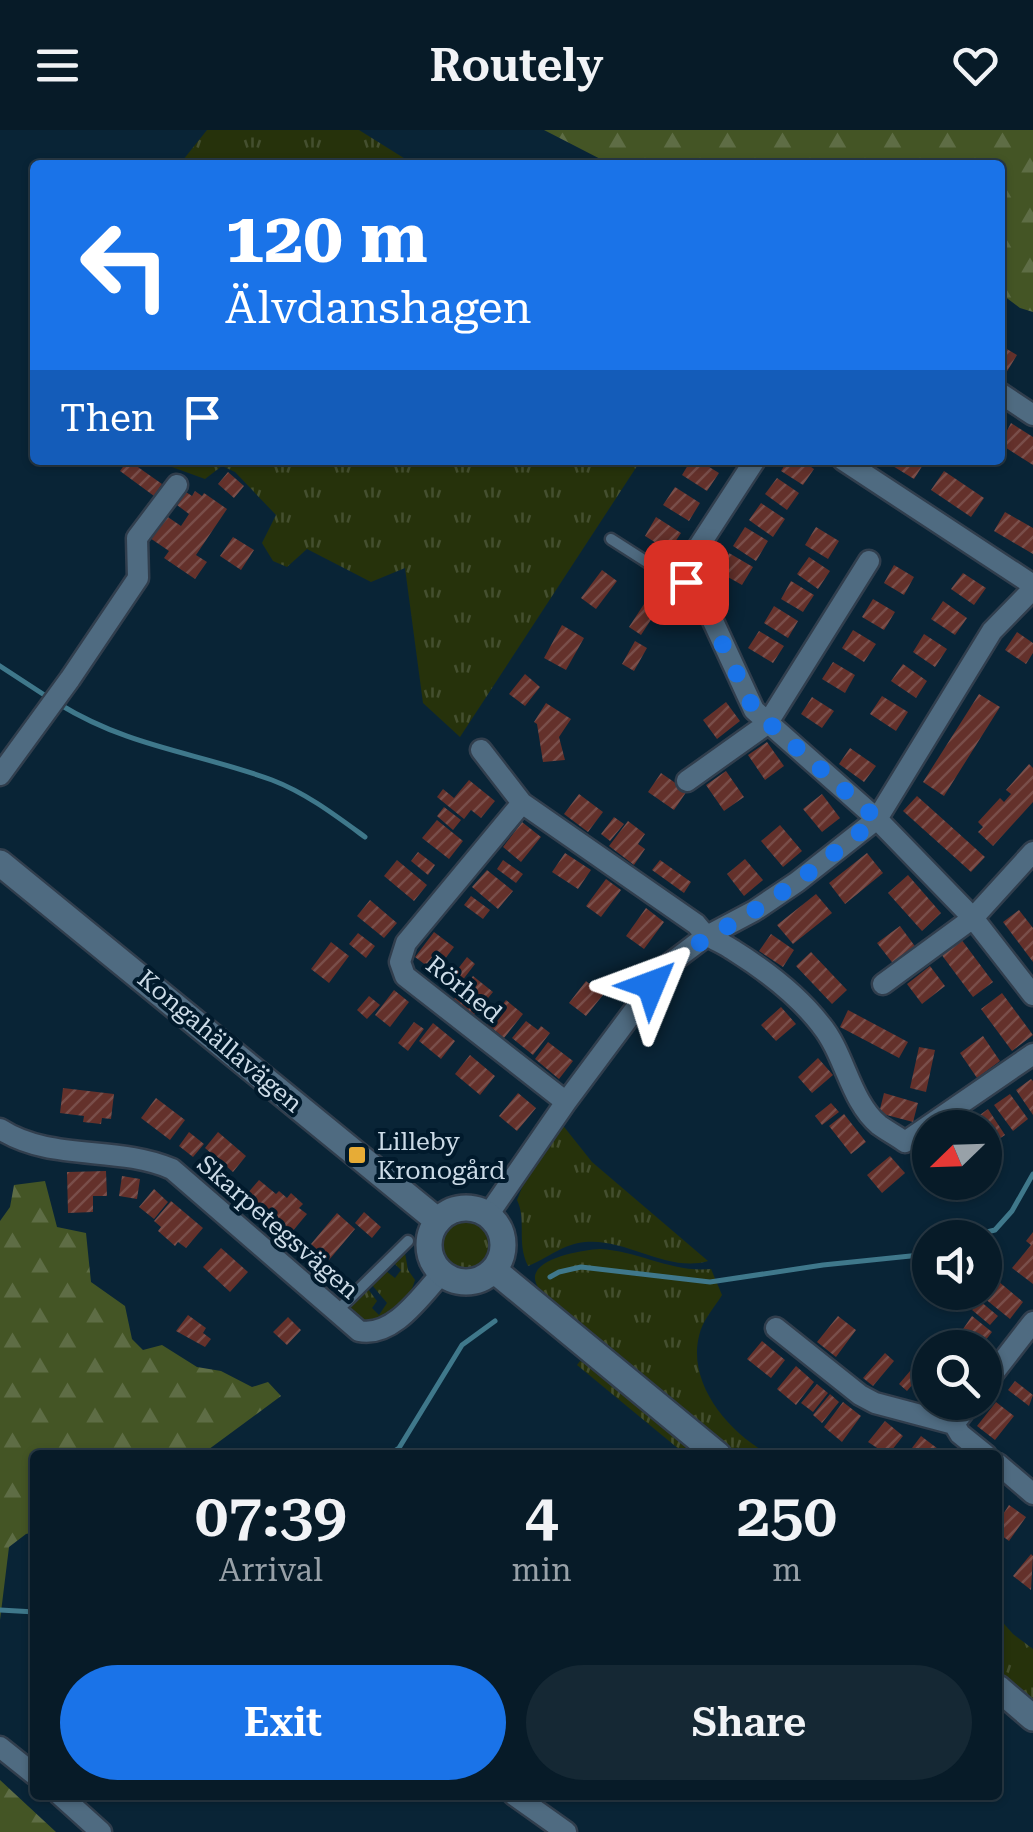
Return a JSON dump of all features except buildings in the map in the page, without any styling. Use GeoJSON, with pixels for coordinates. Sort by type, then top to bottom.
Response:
{"type":"FeatureCollection","features":[{"type":"Feature","properties":{"kind":"street"},"geometry":{"type":"LineString","coordinates":[[1005,397],[1033,415]]}},
{"type":"Feature","properties":{"kind":"street"},"geometry":{"type":"LineString","coordinates":[[751,465],[690,560],[692,580],[747,698],[767,724],[877,819],[972,918],[1033,996]]}},
{"type":"Feature","properties":{"kind":"street"},"geometry":{"type":"LineString","coordinates":[[488,1215],[668,965],[705,936],[754,911],[797,882],[877,819],[992,631],[1033,587],[850,465]]}},
{"type":"Feature","properties":{"kind":"street"},"geometry":{"type":"LineString","coordinates":[[0,775],[138,578],[137,538],[176,485]]}},
{"type":"Feature","properties":{"kind":"street"},"geometry":{"type":"LineString","coordinates":[[686,781],[767,724],[869,561]]}},
{"type":"Feature","properties":{"kind":"street"},"geometry":{"type":"LineString","coordinates":[[481,750],[522,803],[686,917],[705,936],[778,981],[820,1022],[860,1099],[877,1123],[905,1142],[1033,1054]]}},
{"type":"Feature","properties":{"kind":"street","name":"Rörhed"},"geometry":{"type":"LineString","coordinates":[[522,803],[406,943],[400,962],[405,976],[566,1102]]}},
{"type":"Feature","properties":{"kind":"street"},"geometry":{"type":"LineString","coordinates":[[883,984],[972,918],[1033,852]]}},
{"type":"Feature","properties":{"kind":"street","name":"Kongahällavägen"},"geometry":{"type":"LineString","coordinates":[[0,863],[438,1221]]}},
{"type":"Feature","properties":{"kind":"street","name":"Skarpetegsvägen"},"geometry":{"type":"LineString","coordinates":[[0,1129],[33,1145],[135,1156],[170,1168],[359,1331],[379,1332],[392,1324],[442,1273]]}},
{"type":"Feature","properties":{"kind":"street"},"geometry":{"type":"LineString","coordinates":[[462,1208],[488,1215],[498,1226],[503,1241],[502,1256],[494,1270],[469,1282],[442,1273],[429,1248],[438,1221],[448,1212],[462,1208]]}},
{"type":"Feature","properties":{"kind":"street"},"geometry":{"type":"LineString","coordinates":[[494,1270],[712,1450]]}},
{"type":"Feature","properties":{"kind":"street"},"geometry":{"type":"LineString","coordinates":[[1002,1362],[1033,1322]]}},
{"type":"Feature","properties":{"kind":"street"},"geometry":{"type":"LineString","coordinates":[[776,1328],[860,1395],[875,1403],[954,1424],[980,1450]]}},
{"type":"Feature","properties":{"kind":"street"},"geometry":{"type":"LineString","coordinates":[[954,1424],[957,1420]]}},
{"type":"Feature","properties":{"kind":"street"},"geometry":{"type":"LineString","coordinates":[[1002,1467],[1033,1494]]}},
{"type":"Feature","properties":{"kind":"street"},"geometry":{"type":"LineString","coordinates":[[1002,1691],[1033,1718]]}},
{"type":"Feature","properties":{"kind":"street"},"geometry":{"type":"LineString","coordinates":[[0,1747],[30,1771]]}},
{"type":"Feature","properties":{"kind":"street"},"geometry":{"type":"LineString","coordinates":[[66,1800],[101,1832]]}},
{"type":"Feature","properties":{"kind":"street"},"geometry":{"type":"LineString","coordinates":[[521,1800],[566,1832]]}},
{"type":"Feature","properties":{"kind":"lane"},"geometry":{"type":"LineString","coordinates":[[611,539],[674,580],[692,580]]}},
{"type":"Feature","properties":{"kind":"lane"},"geometry":{"type":"LineString","coordinates":[[337,1311],[408,1241]]}},
{"type":"Feature","properties":{"kind":"green space"},"geometry":{"type":"Polygon","coordinates":[[[207,130],[359,130],[407,160],[183,160],[207,130]]]}},
{"type":"Feature","properties":{"kind":"green space"},"geometry":{"type":"Polygon","coordinates":[[[544,130],[1033,130],[1033,312],[1005,297],[1005,160],[602,160],[544,130]]]}},
{"type":"Feature","properties":{"kind":"green space"},"geometry":{"type":"Polygon","coordinates":[[[171,465],[638,465],[460,737],[423,703],[405,568],[371,582],[307,549],[287,567],[273,561],[262,543],[276,515],[235,472],[222,466],[205,479],[171,465]]]}},
{"type":"Feature","properties":{"kind":"green space"},"geometry":{"type":"Polygon","coordinates":[[[561,1123],[592,1162],[708,1261],[678,1263],[616,1245],[585,1242],[563,1248],[528,1266],[517,1200],[527,1175],[561,1123]]]}},
{"type":"Feature","properties":{"kind":"green space"},"geometry":{"type":"Polygon","coordinates":[[[45,1181],[57,1227],[86,1233],[91,1282],[125,1306],[132,1339],[143,1350],[162,1345],[197,1367],[221,1371],[252,1387],[268,1382],[281,1396],[208,1450],[30,1450],[30,1533],[9,1547],[0,1620],[0,1221],[10,1207],[14,1185],[45,1181]]]}},
{"type":"Feature","properties":{"kind":"green space"},"geometry":{"type":"Polygon","coordinates":[[[466,1221],[483,1228],[490,1245],[483,1262],[466,1269],[449,1262],[442,1245],[449,1228],[466,1221]]]}},
{"type":"Feature","properties":{"kind":"green space"},"geometry":{"type":"Polygon","coordinates":[[[600,1249],[683,1268],[711,1269],[722,1295],[701,1330],[699,1372],[727,1421],[763,1450],[725,1450],[545,1298],[535,1279],[538,1269],[584,1251],[600,1249]]]}},
{"type":"Feature","properties":{"kind":"green space"},"geometry":{"type":"Polygon","coordinates":[[[405,1253],[408,1270],[415,1280],[407,1299],[389,1315],[362,1323],[348,1308],[368,1289],[377,1301],[372,1308],[379,1315],[387,1303],[372,1285],[386,1271],[395,1278],[401,1270],[394,1263],[405,1253]]]}},
{"type":"Feature","properties":{"kind":"green space"},"geometry":{"type":"Polygon","coordinates":[[[580,1361],[589,1364],[695,1450],[680,1450],[577,1365],[580,1361]]]}},
{"type":"Feature","properties":{"kind":"green space"},"geometry":{"type":"Polygon","coordinates":[[[1002,1622],[1033,1649],[1033,1706],[1002,1680],[1002,1622]]]}},
{"type":"Feature","properties":{"kind":"green space"},"geometry":{"type":"Polygon","coordinates":[[[0,1780],[56,1832],[0,1832],[0,1780]]]}},
{"type":"Feature","properties":{"kind":"waterway"},"geometry":{"type":"LineString","coordinates":[[0,666],[49,698]]}},
{"type":"Feature","properties":{"kind":"waterway"},"geometry":{"type":"LineString","coordinates":[[59,704],[138,740],[285,785],[365,837]]}},
{"type":"Feature","properties":{"kind":"waterway"},"geometry":{"type":"LineString","coordinates":[[1002,1222],[1033,1174]]}},
{"type":"Feature","properties":{"kind":"waterway"},"geometry":{"type":"LineString","coordinates":[[550,1277],[581,1267],[710,1282],[912,1256]]}},
{"type":"Feature","properties":{"kind":"waterway"},"geometry":{"type":"LineString","coordinates":[[396,1450],[462,1345],[495,1321]]}},
{"type":"Feature","properties":{"kind":"waterway"},"geometry":{"type":"LineString","coordinates":[[0,1610],[30,1612]]}},
{"type":"Feature","properties":{"kind":"place","name":"Lilleby Kronogård"},"geometry":{"type":"Point","coordinates":[357,1155]}},
{"type":"Feature","properties":{"kind":"route"},"geometry":{"type":"LineString","coordinates":[[651,985],[668,965],[705,936],[754,911],[797,882],[877,819],[754,710],[692,580],[686,582]]}}]}
